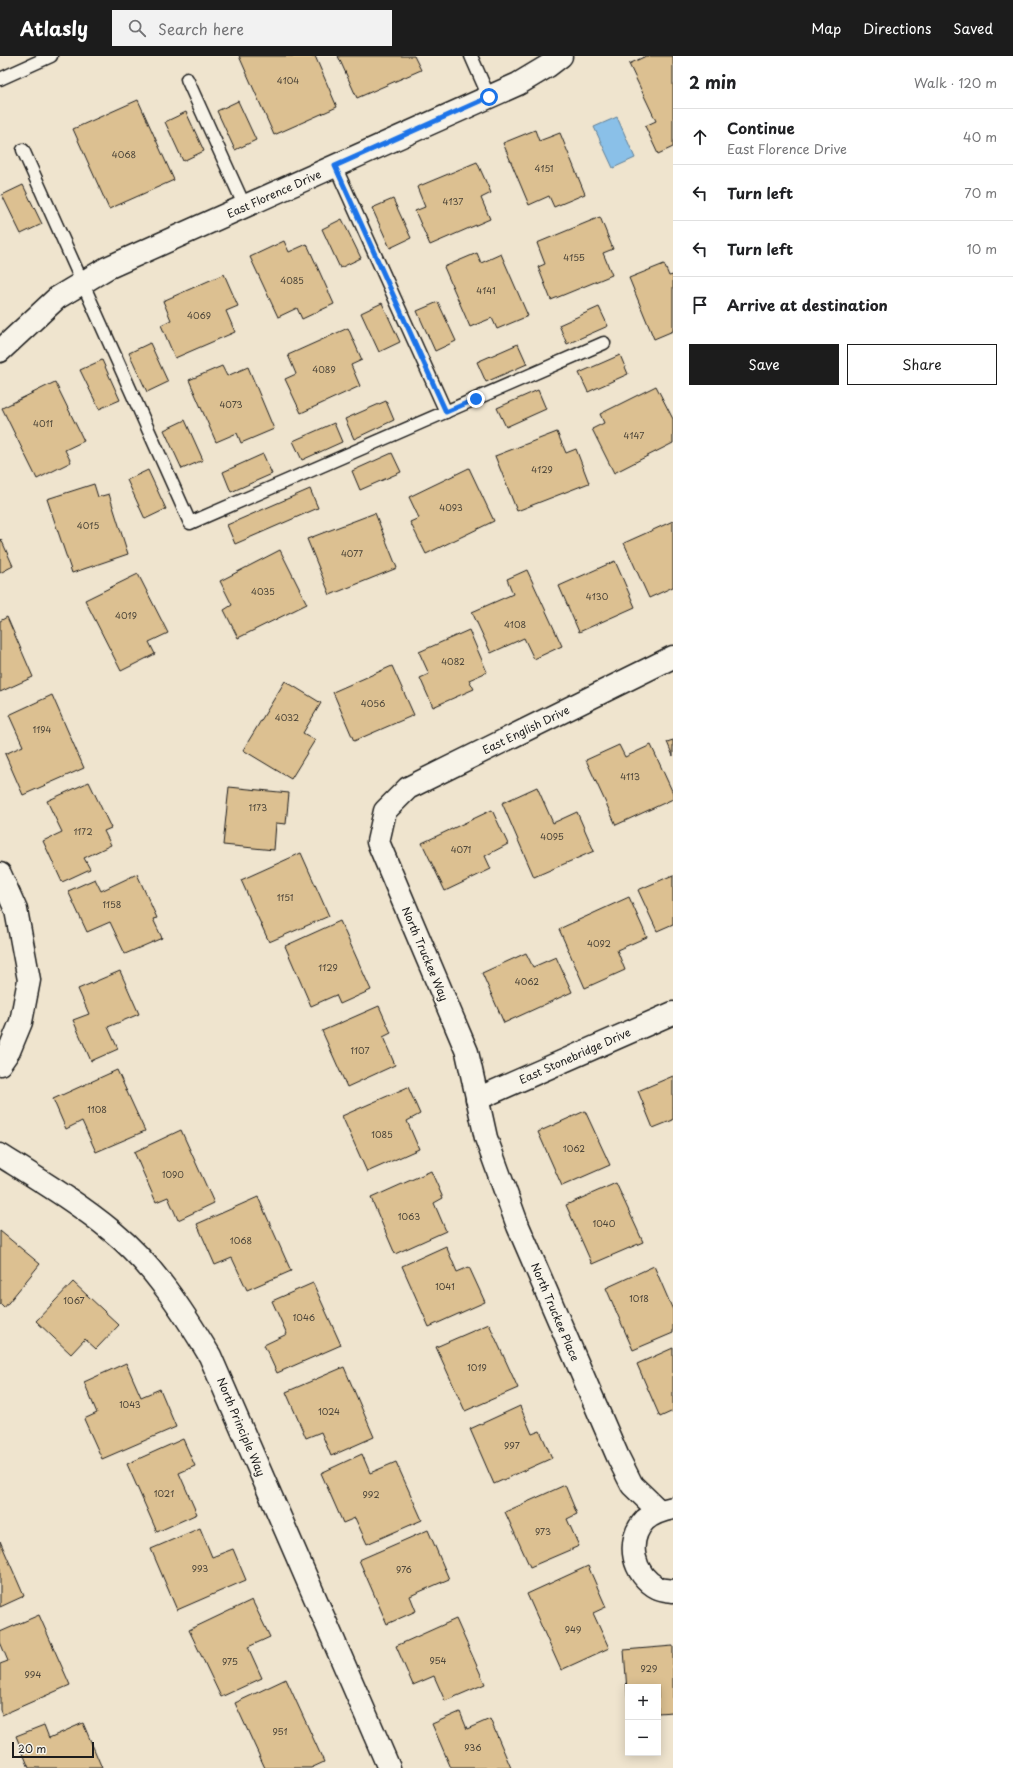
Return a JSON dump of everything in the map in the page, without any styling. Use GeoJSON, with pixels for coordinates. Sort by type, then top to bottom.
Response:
{"type":"FeatureCollection","features":[{"type":"Feature","properties":{"kind":"street","name":"East Florence Drive"},"geometry":{"type":"LineString","coordinates":[[0,351],[39,313],[57,298],[81,282],[107,268],[518,84],[548,66],[561,56]]}},
{"type":"Feature","properties":{"kind":"street","name":"East English Drive"},"geometry":{"type":"LineString","coordinates":[[385,811],[408,788],[673,657]]}},
{"type":"Feature","properties":{"kind":"street","name":"North Truckee Way"},"geometry":{"type":"LineString","coordinates":[[385,811],[378,842],[467,1052],[477,1099]]}},
{"type":"Feature","properties":{"kind":"street"},"geometry":{"type":"LineString","coordinates":[[0,874],[16,910],[30,980],[21,1022],[9,1050],[0,1064]]}},
{"type":"Feature","properties":{"kind":"street","name":"East Stonebridge Drive"},"geometry":{"type":"LineString","coordinates":[[477,1099],[673,1013]]}},
{"type":"Feature","properties":{"kind":"street","name":"North Truckee Place"},"geometry":{"type":"LineString","coordinates":[[477,1099],[486,1138],[518,1226],[618,1457],[632,1485],[666,1509],[646,1520],[636,1534],[633,1550],[636,1566],[645,1579],[659,1588],[673,1591]]}},
{"type":"Feature","properties":{"kind":"street","name":"North Principle Way"},"geometry":{"type":"LineString","coordinates":[[0,1155],[55,1190],[113,1233],[149,1268],[183,1312],[210,1356],[389,1768]]}},
{"type":"Feature","properties":{"kind":"lane"},"geometry":{"type":"LineString","coordinates":[[0,79],[51,56]]}},
{"type":"Feature","properties":{"kind":"lane"},"geometry":{"type":"LineString","coordinates":[[471,56],[489,97]]}},
{"type":"Feature","properties":{"kind":"lane"},"geometry":{"type":"LineString","coordinates":[[187,79],[245,207]]}},
{"type":"Feature","properties":{"kind":"lane"},"geometry":{"type":"LineString","coordinates":[[23,150],[190,523],[604,342]]}},
{"type":"Feature","properties":{"kind":"lane"},"geometry":{"type":"LineString","coordinates":[[335,166],[446,412]]}},
{"type":"Feature","properties":{"kind":"water"},"geometry":{"type":"Polygon","coordinates":[[[617,117],[635,158],[613,168],[594,127],[617,117]]]}},
{"type":"Feature","properties":{"kind":"building"},"geometry":{"type":"Polygon","coordinates":[[[239,56],[315,56],[337,107],[274,135],[239,56]]]}},
{"type":"Feature","properties":{"kind":"building"},"geometry":{"type":"Polygon","coordinates":[[[338,56],[414,56],[421,70],[357,98],[338,56]]]}},
{"type":"Feature","properties":{"kind":"building"},"geometry":{"type":"Polygon","coordinates":[[[646,56],[673,56],[673,147],[658,154],[645,126],[656,121],[629,64],[646,56]]]}},
{"type":"Feature","properties":{"kind":"building"},"geometry":{"type":"Polygon","coordinates":[[[138,100],[174,180],[109,209],[73,129],[138,100]]]}},
{"type":"Feature","properties":{"kind":"building"},"geometry":{"type":"Polygon","coordinates":[[[238,101],[256,140],[235,150],[217,111],[238,101]]]}},
{"type":"Feature","properties":{"kind":"building"},"geometry":{"type":"Polygon","coordinates":[[[186,112],[204,151],[183,161],[165,122],[186,112]]]}},
{"type":"Feature","properties":{"kind":"building"},"geometry":{"type":"Polygon","coordinates":[[[535,130],[539,141],[560,133],[585,194],[554,207],[549,196],[529,205],[503,143],[535,130]]]}},
{"type":"Feature","properties":{"kind":"building"},"geometry":{"type":"Polygon","coordinates":[[[477,162],[491,193],[481,198],[490,219],[430,245],[415,211],[425,207],[417,187],[477,162]]]}},
{"type":"Feature","properties":{"kind":"building"},"geometry":{"type":"Polygon","coordinates":[[[23,185],[42,224],[21,234],[2,195],[23,185]]]}},
{"type":"Feature","properties":{"kind":"building"},"geometry":{"type":"Polygon","coordinates":[[[393,199],[411,238],[390,248],[372,208],[393,199]]]}},
{"type":"Feature","properties":{"kind":"building"},"geometry":{"type":"Polygon","coordinates":[[[600,217],[613,249],[603,253],[612,275],[551,300],[538,267],[545,264],[537,243],[600,217]]]}},
{"type":"Feature","properties":{"kind":"building"},"geometry":{"type":"Polygon","coordinates":[[[342,219],[361,258],[340,268],[322,229],[342,219]]]}},
{"type":"Feature","properties":{"kind":"building"},"geometry":{"type":"Polygon","coordinates":[[[284,241],[289,252],[307,244],[334,304],[302,319],[297,308],[278,317],[250,257],[284,241]]]}},
{"type":"Feature","properties":{"kind":"building"},"geometry":{"type":"Polygon","coordinates":[[[477,253],[481,263],[501,254],[528,316],[497,329],[492,318],[470,327],[444,267],[477,253]]]}},
{"type":"Feature","properties":{"kind":"building"},"geometry":{"type":"Polygon","coordinates":[[[664,264],[669,276],[673,275],[673,331],[654,339],[629,278],[664,264]]]}},
{"type":"Feature","properties":{"kind":"building"},"geometry":{"type":"Polygon","coordinates":[[[224,274],[238,306],[226,311],[235,332],[175,358],[161,325],[171,320],[163,301],[224,274]]]}},
{"type":"Feature","properties":{"kind":"building"},"geometry":{"type":"Polygon","coordinates":[[[438,302],[456,341],[435,351],[417,311],[438,302]]]}},
{"type":"Feature","properties":{"kind":"building"},"geometry":{"type":"Polygon","coordinates":[[[382,303],[400,342],[379,352],[361,313],[382,303]]]}},
{"type":"Feature","properties":{"kind":"building"},"geometry":{"type":"Polygon","coordinates":[[[599,307],[608,326],[567,344],[559,325],[599,307]]]}},
{"type":"Feature","properties":{"kind":"building"},"geometry":{"type":"Polygon","coordinates":[[[348,328],[362,360],[351,365],[360,386],[301,413],[285,379],[296,374],[288,355],[348,328]]]}},
{"type":"Feature","properties":{"kind":"building"},"geometry":{"type":"Polygon","coordinates":[[[150,343],[168,382],[147,392],[129,353],[150,343]]]}},
{"type":"Feature","properties":{"kind":"building"},"geometry":{"type":"Polygon","coordinates":[[[518,344],[527,364],[486,382],[477,362],[518,344]]]}},
{"type":"Feature","properties":{"kind":"building"},"geometry":{"type":"Polygon","coordinates":[[[620,355],[628,374],[588,392],[579,373],[620,355]]]}},
{"type":"Feature","properties":{"kind":"building"},"geometry":{"type":"Polygon","coordinates":[[[102,360],[120,400],[99,409],[80,370],[102,360]]]}},
{"type":"Feature","properties":{"kind":"building"},"geometry":{"type":"Polygon","coordinates":[[[222,366],[227,376],[248,367],[274,429],[241,443],[237,433],[216,442],[189,380],[222,366]]]}},
{"type":"Feature","properties":{"kind":"building"},"geometry":{"type":"Polygon","coordinates":[[[55,382],[84,441],[65,450],[71,462],[37,479],[2,408],[55,382]]]}},
{"type":"Feature","properties":{"kind":"building"},"geometry":{"type":"Polygon","coordinates":[[[656,386],[673,419],[673,443],[614,473],[592,429],[604,423],[600,414],[656,386]]]}},
{"type":"Feature","properties":{"kind":"building"},"geometry":{"type":"Polygon","coordinates":[[[538,390],[546,409],[506,427],[497,408],[538,390]]]}},
{"type":"Feature","properties":{"kind":"building"},"geometry":{"type":"Polygon","coordinates":[[[386,401],[394,420],[354,439],[345,419],[386,401]]]}},
{"type":"Feature","properties":{"kind":"building"},"geometry":{"type":"Polygon","coordinates":[[[185,420],[203,460],[182,469],[164,430],[185,420]]]}},
{"type":"Feature","properties":{"kind":"building"},"geometry":{"type":"Polygon","coordinates":[[[334,423],[342,442],[302,460],[293,441],[334,423]]]}},
{"type":"Feature","properties":{"kind":"building"},"geometry":{"type":"Polygon","coordinates":[[[557,432],[566,453],[576,449],[589,483],[517,511],[495,456],[557,432]]]}},
{"type":"Feature","properties":{"kind":"building"},"geometry":{"type":"Polygon","coordinates":[[[392,453],[401,472],[360,490],[352,471],[392,453]]]}},
{"type":"Feature","properties":{"kind":"building"},"geometry":{"type":"Polygon","coordinates":[[[263,454],[272,474],[231,492],[223,472],[263,454]]]}},
{"type":"Feature","properties":{"kind":"building"},"geometry":{"type":"Polygon","coordinates":[[[469,468],[494,521],[426,554],[410,522],[419,518],[409,497],[469,468]]]}},
{"type":"Feature","properties":{"kind":"building"},"geometry":{"type":"Polygon","coordinates":[[[148,470],[166,509],[145,519],[127,480],[148,470]]]}},
{"type":"Feature","properties":{"kind":"building"},"geometry":{"type":"Polygon","coordinates":[[[94,484],[98,497],[109,494],[128,554],[72,573],[47,499],[94,484]]]}},
{"type":"Feature","properties":{"kind":"building"},"geometry":{"type":"Polygon","coordinates":[[[310,489],[318,508],[235,544],[227,525],[310,489]]]}},
{"type":"Feature","properties":{"kind":"building"},"geometry":{"type":"Polygon","coordinates":[[[375,513],[397,568],[330,595],[307,539],[375,513]]]}},
{"type":"Feature","properties":{"kind":"building"},"geometry":{"type":"Polygon","coordinates":[[[673,521],[673,587],[649,598],[624,543],[673,521]]]}},
{"type":"Feature","properties":{"kind":"building"},"geometry":{"type":"Polygon","coordinates":[[[1,539],[13,566],[0,573],[0,540],[1,539]]]}},
{"type":"Feature","properties":{"kind":"building"},"geometry":{"type":"Polygon","coordinates":[[[280,550],[307,604],[238,638],[224,610],[232,605],[220,581],[280,550]]]}},
{"type":"Feature","properties":{"kind":"building"},"geometry":{"type":"Polygon","coordinates":[[[615,561],[635,607],[579,632],[559,586],[615,561]]]}},
{"type":"Feature","properties":{"kind":"building"},"geometry":{"type":"Polygon","coordinates":[[[527,570],[562,646],[534,659],[524,638],[491,653],[472,612],[513,594],[507,579],[527,570]]]}},
{"type":"Feature","properties":{"kind":"building"},"geometry":{"type":"Polygon","coordinates":[[[138,574],[168,633],[149,642],[155,654],[121,671],[85,600],[138,574]]]}},
{"type":"Feature","properties":{"kind":"building"},"geometry":{"type":"Polygon","coordinates":[[[7,617],[33,677],[0,692],[0,621],[7,617]]]}},
{"type":"Feature","properties":{"kind":"building"},"geometry":{"type":"Polygon","coordinates":[[[469,630],[487,672],[469,680],[474,689],[433,707],[420,678],[429,674],[419,652],[469,630]]]}},
{"type":"Feature","properties":{"kind":"building"},"geometry":{"type":"Polygon","coordinates":[[[392,666],[414,715],[354,741],[333,692],[392,666]]]}},
{"type":"Feature","properties":{"kind":"building"},"geometry":{"type":"Polygon","coordinates":[[[285,681],[321,703],[303,733],[315,740],[291,779],[243,750],[285,681]]]}},
{"type":"Feature","properties":{"kind":"building"},"geometry":{"type":"Polygon","coordinates":[[[52,695],[84,768],[23,795],[5,754],[23,746],[9,715],[52,695]]]}},
{"type":"Feature","properties":{"kind":"building"},"geometry":{"type":"Polygon","coordinates":[[[673,740],[673,756],[667,742],[673,740]]]}},
{"type":"Feature","properties":{"kind":"building"},"geometry":{"type":"Polygon","coordinates":[[[619,745],[625,757],[651,745],[673,793],[673,799],[616,825],[586,760],[619,745]]]}},
{"type":"Feature","properties":{"kind":"building"},"geometry":{"type":"Polygon","coordinates":[[[89,782],[111,828],[104,831],[111,845],[84,858],[90,869],[62,882],[43,841],[62,832],[47,801],[89,782]]]}},
{"type":"Feature","properties":{"kind":"building"},"geometry":{"type":"Polygon","coordinates":[[[229,787],[289,793],[286,824],[276,823],[274,850],[223,845],[229,787]]]}},
{"type":"Feature","properties":{"kind":"building"},"geometry":{"type":"Polygon","coordinates":[[[537,787],[553,823],[577,812],[594,851],[534,877],[502,803],[537,787]]]}},
{"type":"Feature","properties":{"kind":"building"},"geometry":{"type":"Polygon","coordinates":[[[492,810],[508,844],[485,856],[491,869],[445,891],[422,843],[492,810]]]}},
{"type":"Feature","properties":{"kind":"building"},"geometry":{"type":"Polygon","coordinates":[[[301,853],[329,916],[269,942],[241,880],[301,853]]]}},
{"type":"Feature","properties":{"kind":"building"},"geometry":{"type":"Polygon","coordinates":[[[137,874],[157,918],[153,919],[162,938],[125,954],[110,922],[87,932],[68,891],[95,879],[101,891],[137,874]]]}},
{"type":"Feature","properties":{"kind":"building"},"geometry":{"type":"Polygon","coordinates":[[[673,875],[673,924],[657,931],[638,890],[673,875]]]}},
{"type":"Feature","properties":{"kind":"building"},"geometry":{"type":"Polygon","coordinates":[[[629,897],[647,937],[617,950],[625,970],[585,988],[559,929],[629,897]]]}},
{"type":"Feature","properties":{"kind":"building"},"geometry":{"type":"Polygon","coordinates":[[[340,921],[371,990],[340,1004],[336,995],[311,1006],[285,946],[340,921]]]}},
{"type":"Feature","properties":{"kind":"building"},"geometry":{"type":"Polygon","coordinates":[[[526,953],[533,967],[556,957],[572,992],[504,1023],[482,973],[526,953]]]}},
{"type":"Feature","properties":{"kind":"building"},"geometry":{"type":"Polygon","coordinates":[[[120,971],[139,1014],[108,1027],[118,1049],[91,1061],[73,1020],[89,1014],[78,989],[120,971]]]}},
{"type":"Feature","properties":{"kind":"building"},"geometry":{"type":"Polygon","coordinates":[[[379,1006],[391,1033],[383,1037],[395,1065],[347,1087],[322,1031],[379,1006]]]}},
{"type":"Feature","properties":{"kind":"building"},"geometry":{"type":"Polygon","coordinates":[[[117,1070],[145,1131],[96,1152],[82,1121],[66,1129],[53,1099],[117,1070]]]}},
{"type":"Feature","properties":{"kind":"building"},"geometry":{"type":"Polygon","coordinates":[[[673,1076],[673,1120],[653,1128],[638,1091],[673,1076]]]}},
{"type":"Feature","properties":{"kind":"building"},"geometry":{"type":"Polygon","coordinates":[[[408,1087],[420,1114],[407,1121],[419,1149],[367,1172],[342,1116],[408,1087]]]}},
{"type":"Feature","properties":{"kind":"building"},"geometry":{"type":"Polygon","coordinates":[[[585,1111],[610,1165],[562,1186],[538,1132],[585,1111]]]}},
{"type":"Feature","properties":{"kind":"building"},"geometry":{"type":"Polygon","coordinates":[[[181,1130],[214,1203],[178,1220],[168,1197],[156,1202],[134,1152],[181,1130]]]}},
{"type":"Feature","properties":{"kind":"building"},"geometry":{"type":"Polygon","coordinates":[[[431,1171],[443,1198],[434,1203],[446,1231],[395,1254],[371,1198],[431,1171]]]}},
{"type":"Feature","properties":{"kind":"building"},"geometry":{"type":"Polygon","coordinates":[[[616,1183],[643,1242],[592,1264],[566,1205],[616,1183]]]}},
{"type":"Feature","properties":{"kind":"building"},"geometry":{"type":"Polygon","coordinates":[[[258,1197],[291,1271],[247,1290],[232,1258],[215,1265],[197,1224],[258,1197]]]}},
{"type":"Feature","properties":{"kind":"building"},"geometry":{"type":"Polygon","coordinates":[[[0,1231],[40,1264],[4,1308],[0,1304],[0,1231]]]}},
{"type":"Feature","properties":{"kind":"building"},"geometry":{"type":"Polygon","coordinates":[[[446,1246],[457,1272],[469,1267],[485,1302],[429,1327],[402,1266],[446,1246]]]}},
{"type":"Feature","properties":{"kind":"building"},"geometry":{"type":"Polygon","coordinates":[[[654,1266],[673,1310],[673,1333],[633,1350],[606,1288],[654,1266]]]}},
{"type":"Feature","properties":{"kind":"building"},"geometry":{"type":"Polygon","coordinates":[[[73,1282],[119,1325],[96,1349],[85,1339],[71,1354],[36,1321],[73,1282]]]}},
{"type":"Feature","properties":{"kind":"building"},"geometry":{"type":"Polygon","coordinates":[[[313,1283],[341,1345],[277,1373],[264,1345],[287,1334],[272,1301],[313,1283]]]}},
{"type":"Feature","properties":{"kind":"building"},"geometry":{"type":"Polygon","coordinates":[[[489,1324],[518,1388],[465,1411],[436,1347],[489,1324]]]}},
{"type":"Feature","properties":{"kind":"building"},"geometry":{"type":"Polygon","coordinates":[[[673,1348],[673,1411],[660,1417],[637,1364],[673,1348]]]}},
{"type":"Feature","properties":{"kind":"building"},"geometry":{"type":"Polygon","coordinates":[[[126,1363],[141,1397],[160,1389],[176,1427],[102,1459],[84,1419],[97,1413],[84,1382],[126,1363]]]}},
{"type":"Feature","properties":{"kind":"building"},"geometry":{"type":"Polygon","coordinates":[[[344,1367],[374,1437],[331,1456],[321,1432],[306,1438],[286,1392],[344,1367]]]}},
{"type":"Feature","properties":{"kind":"building"},"geometry":{"type":"Polygon","coordinates":[[[520,1406],[532,1434],[540,1431],[552,1458],[494,1484],[470,1429],[520,1406]]]}},
{"type":"Feature","properties":{"kind":"building"},"geometry":{"type":"Polygon","coordinates":[[[183,1439],[195,1466],[179,1473],[197,1514],[157,1532],[127,1464],[183,1439]]]}},
{"type":"Feature","properties":{"kind":"building"},"geometry":{"type":"Polygon","coordinates":[[[362,1454],[370,1473],[396,1462],[422,1520],[367,1544],[355,1518],[343,1523],[321,1473],[362,1454]]]}},
{"type":"Feature","properties":{"kind":"building"},"geometry":{"type":"Polygon","coordinates":[[[565,1485],[577,1514],[567,1519],[579,1546],[530,1567],[505,1512],[565,1485]]]}},
{"type":"Feature","properties":{"kind":"building"},"geometry":{"type":"Polygon","coordinates":[[[200,1528],[212,1557],[233,1549],[246,1580],[177,1610],[151,1549],[200,1528]]]}},
{"type":"Feature","properties":{"kind":"building"},"geometry":{"type":"Polygon","coordinates":[[[428,1530],[449,1579],[410,1596],[416,1611],[387,1624],[359,1560],[428,1530]]]}},
{"type":"Feature","properties":{"kind":"building"},"geometry":{"type":"Polygon","coordinates":[[[0,1541],[24,1596],[0,1607],[0,1541]]]}},
{"type":"Feature","properties":{"kind":"building"},"geometry":{"type":"Polygon","coordinates":[[[588,1566],[606,1607],[593,1613],[609,1648],[561,1670],[527,1594],[588,1566]]]}},
{"type":"Feature","properties":{"kind":"building"},"geometry":{"type":"Polygon","coordinates":[[[252,1600],[270,1637],[248,1647],[262,1678],[221,1697],[189,1630],[252,1600]]]}},
{"type":"Feature","properties":{"kind":"building"},"geometry":{"type":"Polygon","coordinates":[[[39,1615],[70,1685],[2,1715],[0,1710],[0,1664],[8,1661],[0,1642],[0,1632],[39,1615]]]}},
{"type":"Feature","properties":{"kind":"building"},"geometry":{"type":"Polygon","coordinates":[[[456,1619],[485,1684],[445,1701],[434,1676],[413,1685],[396,1646],[456,1619]]]}},
{"type":"Feature","properties":{"kind":"building"},"geometry":{"type":"Polygon","coordinates":[[[673,1646],[673,1712],[661,1713],[661,1684],[627,1684],[624,1650],[673,1646]]]}},
{"type":"Feature","properties":{"kind":"building"},"geometry":{"type":"Polygon","coordinates":[[[286,1679],[324,1762],[311,1768],[265,1768],[235,1703],[286,1679]]]}},
{"type":"Feature","properties":{"kind":"building"},"geometry":{"type":"Polygon","coordinates":[[[460,1712],[467,1729],[490,1719],[511,1768],[451,1768],[432,1724],[460,1712]]]}},
{"type":"Feature","properties":{"kind":"building"},"geometry":{"type":"Polygon","coordinates":[[[83,1723],[102,1768],[29,1768],[16,1736],[44,1725],[49,1738],[83,1723]]]}},
{"type":"Feature","properties":{"kind":"route"},"geometry":{"type":"LineString","coordinates":[[476,399],[446,412],[335,166],[489,97]]}}]}
